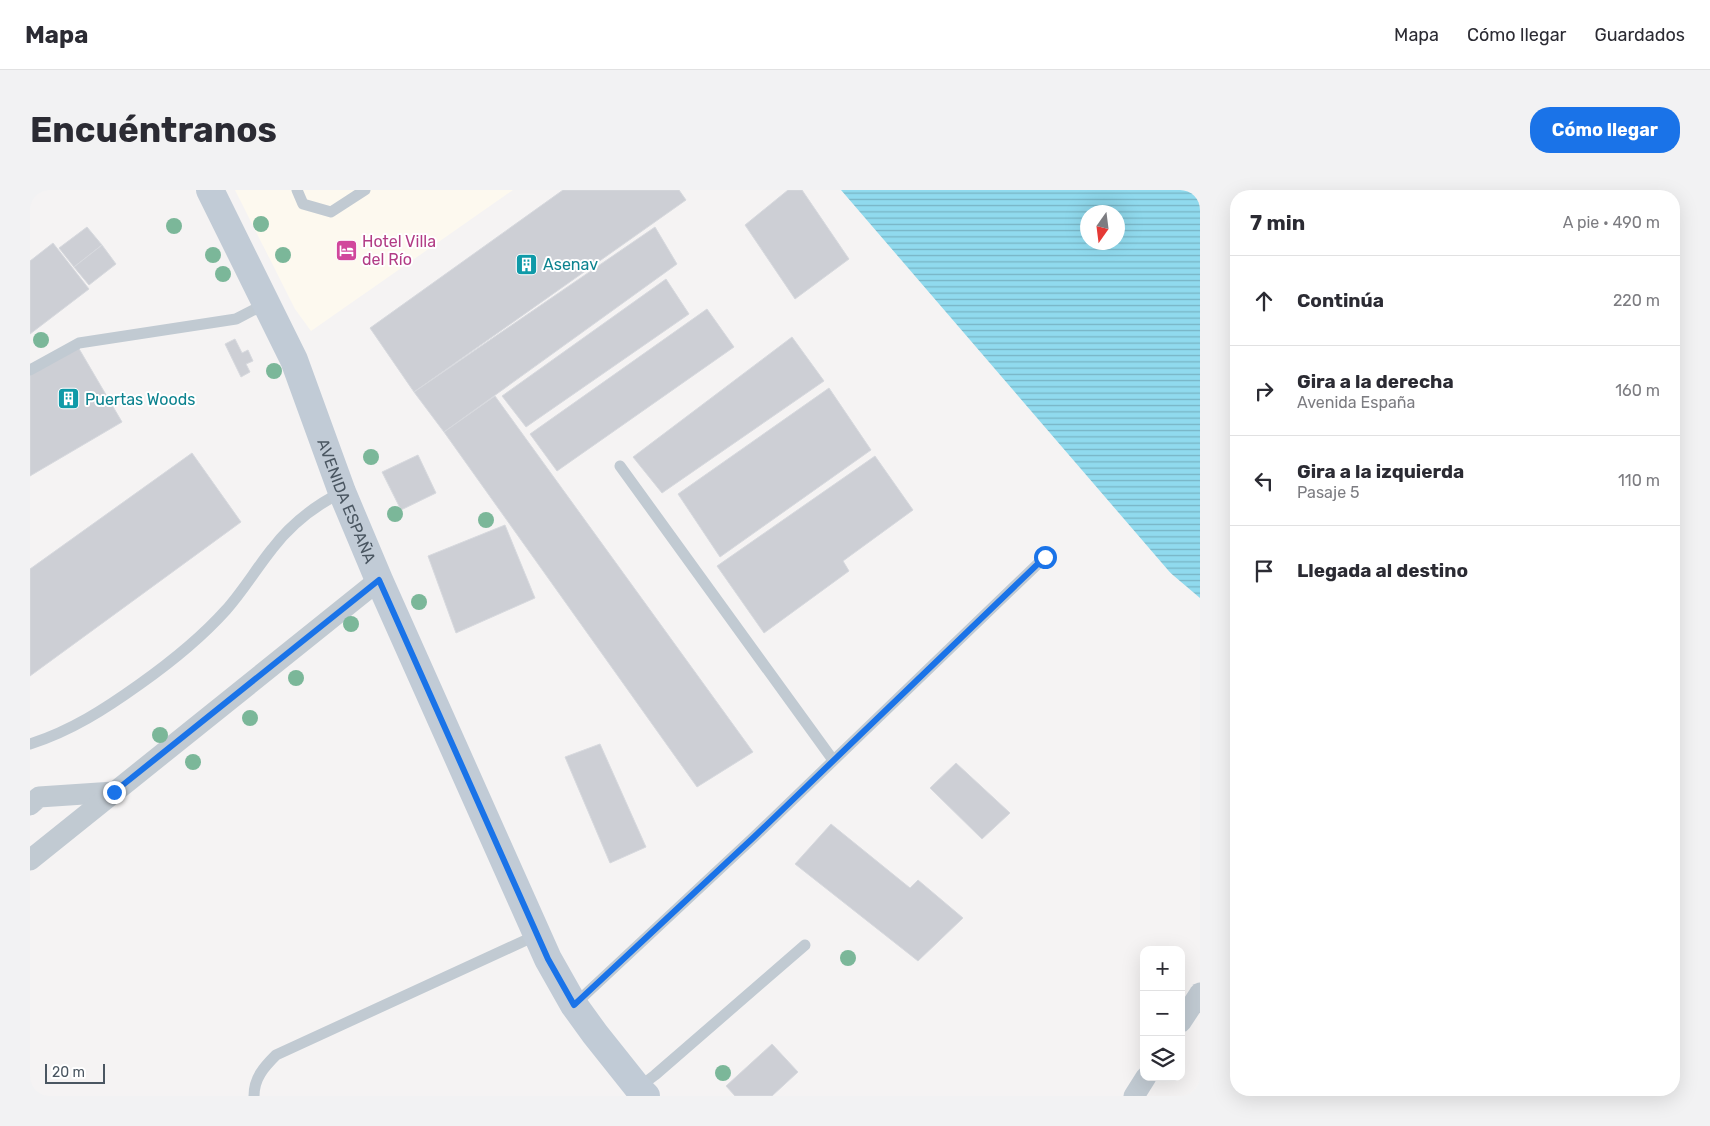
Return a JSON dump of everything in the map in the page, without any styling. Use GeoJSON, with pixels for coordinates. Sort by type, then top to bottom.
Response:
{"type":"FeatureCollection","features":[{"type":"Feature","properties":{"kind":"main road","name":"AVENIDA ESPAÑA"},"geometry":{"type":"LineString","coordinates":[[210,190],[294,360],[342,492],[379,580],[548,959],[574,1005],[642,1092]]}},
{"type":"Feature","properties":{"kind":"street"},"geometry":{"type":"LineString","coordinates":[[30,860],[379,580]]}},
{"type":"Feature","properties":{"kind":"street"},"geometry":{"type":"LineString","coordinates":[[30,805],[39,797],[114,792]]}},
{"type":"Feature","properties":{"kind":"street"},"geometry":{"type":"LineString","coordinates":[[1185,1016],[1200,993]]}},
{"type":"Feature","properties":{"kind":"street"},"geometry":{"type":"LineString","coordinates":[[1134,1096],[1143,1081]]}},
{"type":"Feature","properties":{"kind":"lane"},"geometry":{"type":"LineString","coordinates":[[297,190],[302,204],[330,212],[365,190]]}},
{"type":"Feature","properties":{"kind":"lane"},"geometry":{"type":"LineString","coordinates":[[30,370],[79,343],[236,319],[265,304]]}},
{"type":"Feature","properties":{"kind":"lane"},"geometry":{"type":"LineString","coordinates":[[620,466],[833,760]]}},
{"type":"Feature","properties":{"kind":"lane"},"geometry":{"type":"LineString","coordinates":[[30,744],[66,730],[116,702],[186,650],[226,610],[283,535],[310,511],[342,492]]}},
{"type":"Feature","properties":{"kind":"lane"},"geometry":{"type":"LineString","coordinates":[[574,1005],[1045,557]]}},
{"type":"Feature","properties":{"kind":"lane"},"geometry":{"type":"LineString","coordinates":[[254,1096],[255,1081],[264,1067],[276,1055],[538,934]]}},
{"type":"Feature","properties":{"kind":"lane"},"geometry":{"type":"LineString","coordinates":[[642,1092],[655,1075],[805,945]]}},
{"type":"Feature","properties":{"kind":"shaded area","name":"Hotel Villa del Río"},"geometry":{"type":"Polygon","coordinates":[[[235,190],[513,190],[311,331],[295,309],[235,190]]]}},
{"type":"Feature","properties":{"kind":"water"},"geometry":{"type":"Polygon","coordinates":[[[841,190],[1200,190],[1200,602],[1186,591],[841,190]]]}},
{"type":"Feature","properties":{"kind":"pier"},"geometry":{"type":"Polygon","coordinates":[[[1167,570],[1200,598],[1200,604],[1184,593],[1166,572],[1167,570]]]}},
{"type":"Feature","properties":{"kind":"building","name":"Asenav"},"geometry":{"type":"Polygon","coordinates":[[[563,190],[679,190],[686,200],[414,392],[370,328],[563,190]]]}},
{"type":"Feature","properties":{"kind":"building"},"geometry":{"type":"Polygon","coordinates":[[[788,190],[802,190],[849,259],[795,299],[745,225],[788,190]]]}},
{"type":"Feature","properties":{"kind":"building"},"geometry":{"type":"Polygon","coordinates":[[[87,227],[102,245],[74,267],[59,248],[87,227]]]}},
{"type":"Feature","properties":{"kind":"building"},"geometry":{"type":"Polygon","coordinates":[[[655,227],[677,264],[444,432],[414,392],[655,227]]]}},
{"type":"Feature","properties":{"kind":"building"},"geometry":{"type":"Polygon","coordinates":[[[53,243],[89,289],[30,334],[30,261],[53,243]]]}},
{"type":"Feature","properties":{"kind":"building"},"geometry":{"type":"Polygon","coordinates":[[[102,245],[116,264],[89,285],[74,267],[102,245]]]}},
{"type":"Feature","properties":{"kind":"building"},"geometry":{"type":"Polygon","coordinates":[[[666,279],[689,314],[526,427],[502,396],[666,279]]]}},
{"type":"Feature","properties":{"kind":"building"},"geometry":{"type":"Polygon","coordinates":[[[707,309],[734,347],[557,471],[530,434],[707,309]]]}},
{"type":"Feature","properties":{"kind":"building"},"geometry":{"type":"Polygon","coordinates":[[[792,337],[824,381],[662,493],[633,457],[792,337]]]}},
{"type":"Feature","properties":{"kind":"building"},"geometry":{"type":"Polygon","coordinates":[[[235,339],[242,353],[248,350],[253,361],[246,364],[250,372],[241,377],[225,344],[235,339]]]}},
{"type":"Feature","properties":{"kind":"building","name":"Puertas Woods"},"geometry":{"type":"Polygon","coordinates":[[[78,347],[122,422],[30,476],[30,375],[78,347]]]}},
{"type":"Feature","properties":{"kind":"building"},"geometry":{"type":"Polygon","coordinates":[[[829,388],[871,450],[720,557],[678,494],[829,388]]]}},
{"type":"Feature","properties":{"kind":"building"},"geometry":{"type":"Polygon","coordinates":[[[495,396],[753,752],[697,787],[444,432],[495,396]]]}},
{"type":"Feature","properties":{"kind":"building"},"geometry":{"type":"Polygon","coordinates":[[[192,453],[241,522],[30,676],[30,569],[192,453]]]}},
{"type":"Feature","properties":{"kind":"building"},"geometry":{"type":"Polygon","coordinates":[[[418,455],[436,493],[401,510],[382,472],[418,455]]]}},
{"type":"Feature","properties":{"kind":"building"},"geometry":{"type":"Polygon","coordinates":[[[875,456],[913,510],[843,561],[849,571],[764,633],[717,566],[875,456]]]}},
{"type":"Feature","properties":{"kind":"building"},"geometry":{"type":"Polygon","coordinates":[[[505,525],[535,598],[456,633],[428,556],[505,525]]]}},
{"type":"Feature","properties":{"kind":"building"},"geometry":{"type":"Polygon","coordinates":[[[600,744],[646,847],[610,863],[565,757],[600,744]]]}},
{"type":"Feature","properties":{"kind":"building"},"geometry":{"type":"Polygon","coordinates":[[[956,763],[1010,813],[982,839],[930,788],[956,763]]]}},
{"type":"Feature","properties":{"kind":"building"},"geometry":{"type":"Polygon","coordinates":[[[831,824],[910,888],[918,880],[963,918],[918,961],[795,864],[831,824]]]}},
{"type":"Feature","properties":{"kind":"building"},"geometry":{"type":"Polygon","coordinates":[[[772,1044],[798,1072],[772,1096],[735,1096],[726,1086],[772,1044]]]}},
{"type":"Feature","properties":{"kind":"place","name":"Hotel Villa del Río"},"geometry":{"type":"Point","coordinates":[346,250]}},
{"type":"Feature","properties":{"kind":"place","name":"Asenav"},"geometry":{"type":"Point","coordinates":[527,264]}},
{"type":"Feature","properties":{"kind":"place","name":"Puertas Woods"},"geometry":{"type":"Point","coordinates":[69,399]}},
{"type":"Feature","properties":{"kind":"route"},"geometry":{"type":"LineString","coordinates":[[114,792],[379,580],[548,959],[574,1005],[754,837],[1045,557]]}}]}
